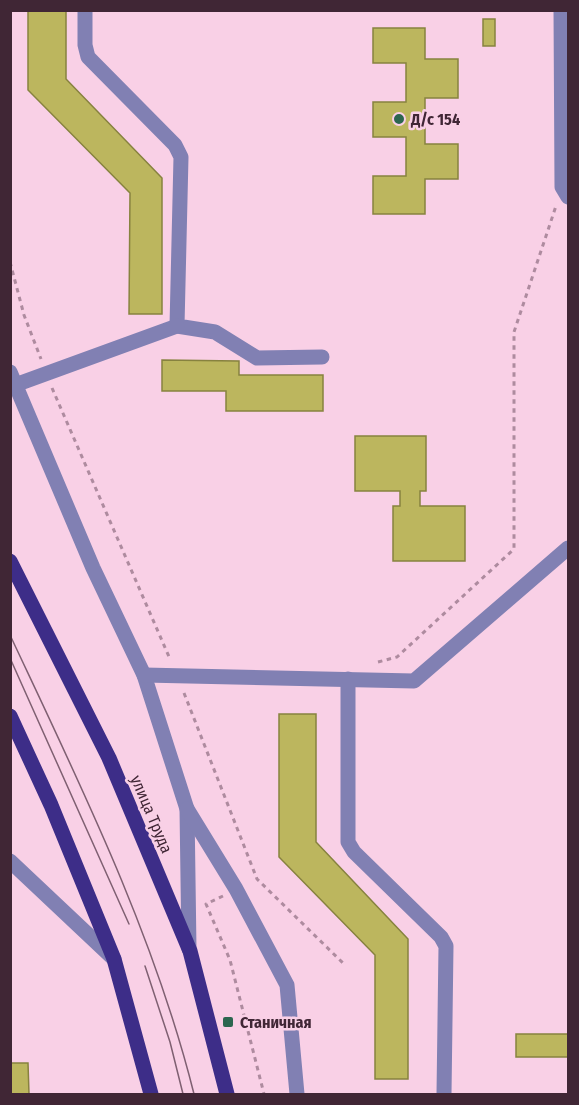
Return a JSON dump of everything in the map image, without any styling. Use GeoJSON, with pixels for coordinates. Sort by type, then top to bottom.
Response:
{"type":"FeatureCollection","features":[{"type":"Feature","properties":{"kind":"main road","name":"улица Труда"},"geometry":{"type":"LineString","coordinates":[[10,561],[109,758],[190,951],[226,1095]]}},
{"type":"Feature","properties":{"kind":"main road"},"geometry":{"type":"LineString","coordinates":[[10,717],[51,805],[114,959],[149,1091]]}},
{"type":"Feature","properties":{"kind":"lane"},"geometry":{"type":"LineString","coordinates":[[85,10],[85,45],[88,57],[175,145],[181,157],[177,326]]}},
{"type":"Feature","properties":{"kind":"lane"},"geometry":{"type":"LineString","coordinates":[[561,10],[565,192]]}},
{"type":"Feature","properties":{"kind":"lane"},"geometry":{"type":"LineString","coordinates":[[297,1095],[287,985],[236,889],[187,809],[144,675],[93,568],[13,378],[46,373],[177,326],[215,332],[257,358],[322,357]]}},
{"type":"Feature","properties":{"kind":"lane"},"geometry":{"type":"LineString","coordinates":[[144,675],[414,681],[568,548]]}},
{"type":"Feature","properties":{"kind":"lane"},"geometry":{"type":"LineString","coordinates":[[348,679],[348,842],[354,852],[441,937],[446,946],[444,1095]]}},
{"type":"Feature","properties":{"kind":"lane"},"geometry":{"type":"LineString","coordinates":[[187,809],[190,951]]}},
{"type":"Feature","properties":{"kind":"lane"},"geometry":{"type":"LineString","coordinates":[[10,861],[114,959]]}},
{"type":"Feature","properties":{"kind":"path"},"geometry":{"type":"LineString","coordinates":[[378,662],[397,657],[514,549],[514,332],[565,192]]}},
{"type":"Feature","properties":{"kind":"path"},"geometry":{"type":"LineString","coordinates":[[10,262],[24,315],[46,373],[177,675],[257,879],[345,965]]}},
{"type":"Feature","properties":{"kind":"path"},"geometry":{"type":"LineString","coordinates":[[257,879],[206,904],[230,960],[264,1095]]}},
{"type":"Feature","properties":{"kind":"building"},"geometry":{"type":"Polygon","coordinates":[[[28,10],[66,10],[66,79],[162,178],[162,314],[129,314],[130,193],[28,90],[28,10]]]}},
{"type":"Feature","properties":{"kind":"building"},"geometry":{"type":"Polygon","coordinates":[[[483,19],[495,19],[495,46],[483,46],[483,19]]]}},
{"type":"Feature","properties":{"kind":"building","name":"Д/с 154"},"geometry":{"type":"Polygon","coordinates":[[[373,28],[425,28],[425,59],[458,59],[458,98],[425,98],[425,144],[458,144],[458,179],[425,179],[425,214],[373,214],[373,176],[406,176],[406,137],[373,137],[373,102],[406,102],[406,63],[373,63],[373,28]]]}},
{"type":"Feature","properties":{"kind":"building"},"geometry":{"type":"Polygon","coordinates":[[[162,360],[239,361],[239,375],[323,375],[323,411],[226,411],[226,391],[162,391],[162,360]]]}},
{"type":"Feature","properties":{"kind":"building"},"geometry":{"type":"Polygon","coordinates":[[[355,436],[426,436],[426,491],[420,491],[420,506],[465,506],[465,561],[393,561],[393,506],[400,506],[400,491],[355,491],[355,436]]]}},
{"type":"Feature","properties":{"kind":"building"},"geometry":{"type":"Polygon","coordinates":[[[279,714],[316,714],[316,842],[408,939],[408,1079],[375,1079],[375,955],[279,857],[279,714]]]}},
{"type":"Feature","properties":{"kind":"building"},"geometry":{"type":"Polygon","coordinates":[[[516,1034],[568,1034],[568,1057],[516,1057],[516,1034]]]}},
{"type":"Feature","properties":{"kind":"building"},"geometry":{"type":"Polygon","coordinates":[[[10,1063],[28,1063],[29,1094],[10,1094],[10,1063]]]}},
{"type":"Feature","properties":{"kind":"tram line"},"geometry":{"type":"LineString","coordinates":[[10,635],[88,804],[137,918],[177,1034],[194,1094]]}},
{"type":"Feature","properties":{"kind":"tram line"},"geometry":{"type":"LineString","coordinates":[[10,658],[129,924]]}},
{"type":"Feature","properties":{"kind":"tram line"},"geometry":{"type":"LineString","coordinates":[[145,966],[170,1042],[183,1094]]}},
{"type":"Feature","properties":{"kind":"place","name":"Д/с 154"},"geometry":{"type":"Point","coordinates":[399,119]}},
{"type":"Feature","properties":{"kind":"place","name":"Станичная"},"geometry":{"type":"Point","coordinates":[228,1022]}}]}
